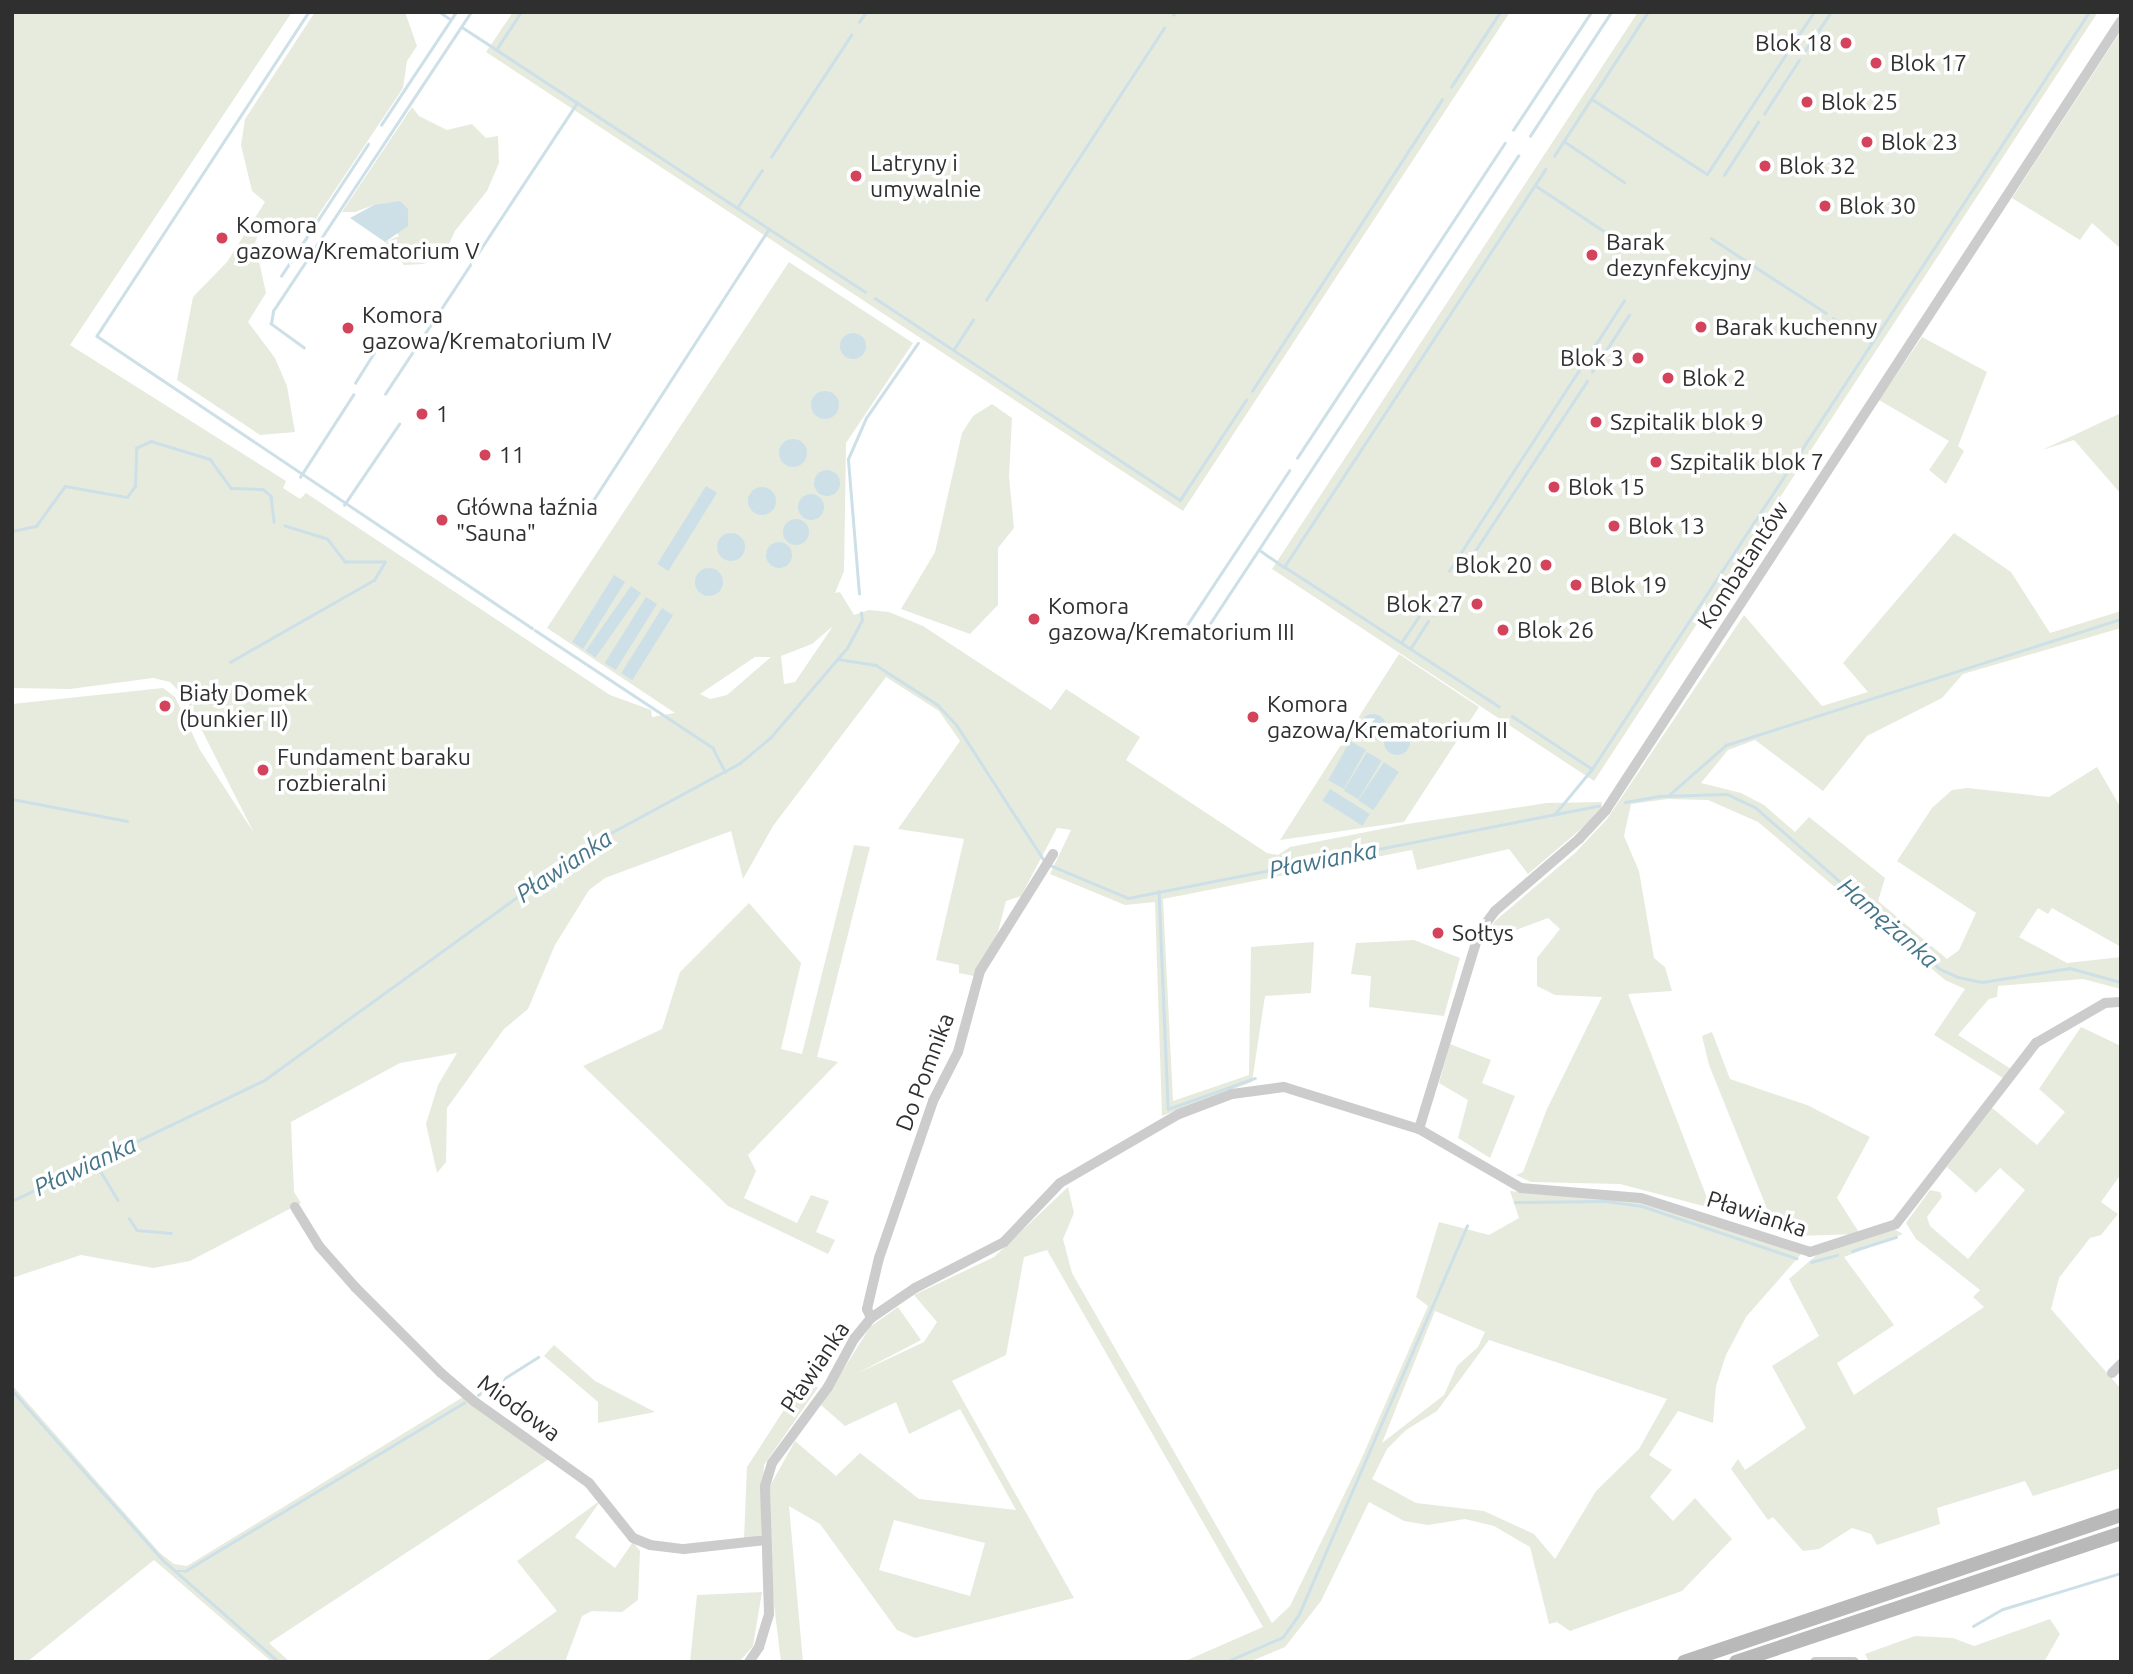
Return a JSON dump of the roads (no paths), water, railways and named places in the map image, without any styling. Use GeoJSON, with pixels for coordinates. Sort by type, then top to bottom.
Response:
{"type":"FeatureCollection","features":[{"type":"Feature","properties":{"kind":"street","name":"Kombatantów"},"geometry":{"type":"LineString","coordinates":[[1419,1129],[1479,933],[1495,911],[1579,839],[1606,810],[2121,21]]}},
{"type":"Feature","properties":{"kind":"street","name":"Do Pomnika"},"geometry":{"type":"LineString","coordinates":[[871,1318],[867,1309],[879,1258],[933,1101],[958,1052],[980,971],[1052,854]]}},
{"type":"Feature","properties":{"kind":"street","name":"Pławianka"},"geometry":{"type":"LineString","coordinates":[[749,1662],[759,1647],[769,1614],[765,1486],[772,1463],[871,1318],[941,1273],[1004,1242],[1060,1183],[1179,1114],[1232,1094],[1284,1087],[1419,1129],[1521,1188],[1641,1198],[1810,1252],[1896,1224],[2036,1043],[2105,1003],[2121,1002]]}},
{"type":"Feature","properties":{"kind":"street","name":"Miodowa"},"geometry":{"type":"LineString","coordinates":[[295,1207],[319,1246],[355,1287],[441,1373],[475,1402],[589,1483],[633,1538],[650,1545],[684,1549],[766,1540]]}},
{"type":"Feature","properties":{"kind":"street"},"geometry":{"type":"LineString","coordinates":[[2112,1373],[2121,1364]]}},
{"type":"Feature","properties":{"kind":"street"},"geometry":{"type":"LineString","coordinates":[[1684,1662],[2121,1515]]}},
{"type":"Feature","properties":{"kind":"street"},"geometry":{"type":"LineString","coordinates":[[1736,1662],[2121,1532]]}},
{"type":"Feature","properties":{"kind":"street"},"geometry":{"type":"LineString","coordinates":[[1815,1662],[1854,1662]]}},
{"type":"Feature","properties":{"kind":"waterway"},"geometry":{"type":"LineString","coordinates":[[309,12],[97,336],[532,628]]}},
{"type":"Feature","properties":{"kind":"waterway"},"geometry":{"type":"LineString","coordinates":[[440,12],[450,19]]}},
{"type":"Feature","properties":{"kind":"waterway"},"geometry":{"type":"LineString","coordinates":[[381,125],[456,12]]}},
{"type":"Feature","properties":{"kind":"waterway"},"geometry":{"type":"LineString","coordinates":[[304,348],[271,324],[273,311],[471,12]]}},
{"type":"Feature","properties":{"kind":"waterway"},"geometry":{"type":"LineString","coordinates":[[496,50],[521,12]]}},
{"type":"Feature","properties":{"kind":"waterway"},"geometry":{"type":"LineString","coordinates":[[859,22],[866,12]]}},
{"type":"Feature","properties":{"kind":"waterway"},"geometry":{"type":"LineString","coordinates":[[1451,87],[1500,12]]}},
{"type":"Feature","properties":{"kind":"waterway"},"geometry":{"type":"LineString","coordinates":[[1513,130],[1591,12]]}},
{"type":"Feature","properties":{"kind":"waterway"},"geometry":{"type":"LineString","coordinates":[[1530,136],[1611,12]]}},
{"type":"Feature","properties":{"kind":"waterway"},"geometry":{"type":"LineString","coordinates":[[1554,156],[1648,12]]}},
{"type":"Feature","properties":{"kind":"waterway"},"geometry":{"type":"LineString","coordinates":[[1592,99],[1707,174],[1814,12]]}},
{"type":"Feature","properties":{"kind":"waterway"},"geometry":{"type":"LineString","coordinates":[[1804,52],[1831,12]]}},
{"type":"Feature","properties":{"kind":"waterway"},"geometry":{"type":"LineString","coordinates":[[1554,815],[1592,769],[2089,12]]}},
{"type":"Feature","properties":{"kind":"waterway"},"geometry":{"type":"LineString","coordinates":[[462,27],[865,292]]}},
{"type":"Feature","properties":{"kind":"waterway"},"geometry":{"type":"LineString","coordinates":[[986,300],[1164,28]]}},
{"type":"Feature","properties":{"kind":"waterway"},"geometry":{"type":"LineString","coordinates":[[771,157],[851,35]]}},
{"type":"Feature","properties":{"kind":"waterway"},"geometry":{"type":"LineString","coordinates":[[1764,114],[1799,60]]}},
{"type":"Feature","properties":{"kind":"waterway"},"geometry":{"type":"LineString","coordinates":[[1252,391],[1442,100]]}},
{"type":"Feature","properties":{"kind":"waterway"},"geometry":{"type":"LineString","coordinates":[[385,394],[577,103]]}},
{"type":"Feature","properties":{"kind":"waterway"},"geometry":{"type":"LineString","coordinates":[[1724,175],[1758,122]]}},
{"type":"Feature","properties":{"kind":"waterway"},"geometry":{"type":"LineString","coordinates":[[1564,141],[1624,182]]}},
{"type":"Feature","properties":{"kind":"waterway"},"geometry":{"type":"LineString","coordinates":[[1297,458],[1505,143]]}},
{"type":"Feature","properties":{"kind":"waterway"},"geometry":{"type":"LineString","coordinates":[[281,276],[368,144]]}},
{"type":"Feature","properties":{"kind":"waterway"},"geometry":{"type":"LineString","coordinates":[[1209,625],[1518,156]]}},
{"type":"Feature","properties":{"kind":"waterway"},"geometry":{"type":"LineString","coordinates":[[1499,707],[1284,567],[1545,169]]}},
{"type":"Feature","properties":{"kind":"waterway"},"geometry":{"type":"LineString","coordinates":[[737,208],[762,170]]}},
{"type":"Feature","properties":{"kind":"waterway"},"geometry":{"type":"LineString","coordinates":[[1535,185],[1628,247]]}},
{"type":"Feature","properties":{"kind":"waterway"},"geometry":{"type":"LineString","coordinates":[[583,516],[769,229]]}},
{"type":"Feature","properties":{"kind":"waterway"},"geometry":{"type":"LineString","coordinates":[[1711,238],[1826,313]]}},
{"type":"Feature","properties":{"kind":"waterway"},"geometry":{"type":"LineString","coordinates":[[875,298],[1180,500],[1246,400]]}},
{"type":"Feature","properties":{"kind":"waterway"},"geometry":{"type":"LineString","coordinates":[[1449,571],[1624,301]]}},
{"type":"Feature","properties":{"kind":"waterway"},"geometry":{"type":"LineString","coordinates":[[1592,372],[1629,315]]}},
{"type":"Feature","properties":{"kind":"waterway"},"geometry":{"type":"LineString","coordinates":[[1833,318],[1872,343]]}},
{"type":"Feature","properties":{"kind":"waterway"},"geometry":{"type":"LineString","coordinates":[[954,349],[973,320]]}},
{"type":"Feature","properties":{"kind":"waterway"},"geometry":{"type":"LineString","coordinates":[[859,594],[848,459],[866,418],[918,343]]}},
{"type":"Feature","properties":{"kind":"waterway"},"geometry":{"type":"LineString","coordinates":[[355,383],[374,353]]}},
{"type":"Feature","properties":{"kind":"waterway"},"geometry":{"type":"LineString","coordinates":[[1473,554],[1587,381]]}},
{"type":"Feature","properties":{"kind":"waterway"},"geometry":{"type":"LineString","coordinates":[[300,477],[353,395]]}},
{"type":"Feature","properties":{"kind":"waterway"},"geometry":{"type":"LineString","coordinates":[[344,505],[399,424]]}},
{"type":"Feature","properties":{"kind":"waterway"},"geometry":{"type":"LineString","coordinates":[[12,531],[36,526],[65,486],[127,497],[135,486],[136,448],[151,441],[210,459],[231,488],[263,489],[271,496],[274,522]]}},
{"type":"Feature","properties":{"kind":"waterway"},"geometry":{"type":"LineString","coordinates":[[1181,634],[1289,471]]}},
{"type":"Feature","properties":{"kind":"waterway"},"geometry":{"type":"LineString","coordinates":[[230,662],[374,580],[385,562],[345,562],[327,539],[285,526]]}},
{"type":"Feature","properties":{"kind":"waterway"},"geometry":{"type":"LineString","coordinates":[[1261,551],[1284,567]]}},
{"type":"Feature","properties":{"kind":"waterway"},"geometry":{"type":"LineString","coordinates":[[1401,643],[1427,604]]}},
{"type":"Feature","properties":{"kind":"waterway"},"geometry":{"type":"LineString","coordinates":[[1433,615],[1438,607]]}},
{"type":"Feature","properties":{"kind":"waterway","name":"Pławianka"},"geometry":{"type":"LineString","coordinates":[[12,1201],[263,1081],[592,843],[740,763],[770,738],[847,648],[862,620],[861,613]]}},
{"type":"Feature","properties":{"kind":"waterway"},"geometry":{"type":"LineString","coordinates":[[1669,795],[1726,745],[2121,619]]}},
{"type":"Feature","properties":{"kind":"waterway"},"geometry":{"type":"LineString","coordinates":[[1410,649],[1428,621]]}},
{"type":"Feature","properties":{"kind":"waterway"},"geometry":{"type":"LineString","coordinates":[[535,630],[713,748],[725,772]]}},
{"type":"Feature","properties":{"kind":"waterway","name":"Pławianka"},"geometry":{"type":"LineString","coordinates":[[838,659],[876,665],[938,705],[956,724],[1044,860]]}},
{"type":"Feature","properties":{"kind":"waterway"},"geometry":{"type":"LineString","coordinates":[[1512,716],[1591,768]]}},
{"type":"Feature","properties":{"kind":"waterway","name":"Hamężanka"},"geometry":{"type":"LineString","coordinates":[[1625,802],[1660,796],[1727,794],[1755,807],[1940,969],[1958,977],[1982,982],[2070,968],[2121,982]]}},
{"type":"Feature","properties":{"kind":"waterway"},"geometry":{"type":"LineString","coordinates":[[12,799],[127,821]]}},
{"type":"Feature","properties":{"kind":"waterway","name":"Pławianka"},"geometry":{"type":"LineString","coordinates":[[1052,866],[1128,898],[1599,806]]}},
{"type":"Feature","properties":{"kind":"waterway"},"geometry":{"type":"LineString","coordinates":[[1159,891],[1168,1109],[1255,1078]]}},
{"type":"Feature","properties":{"kind":"waterway"},"geometry":{"type":"LineString","coordinates":[[95,1162],[118,1200]]}},
{"type":"Feature","properties":{"kind":"waterway"},"geometry":{"type":"LineString","coordinates":[[1515,1202],[1606,1201],[1642,1206],[1796,1258]]}},
{"type":"Feature","properties":{"kind":"waterway"},"geometry":{"type":"LineString","coordinates":[[129,1218],[137,1230],[171,1233]]}},
{"type":"Feature","properties":{"kind":"waterway"},"geometry":{"type":"LineString","coordinates":[[1226,1662],[1283,1637],[1299,1614],[1467,1226]]}},
{"type":"Feature","properties":{"kind":"waterway"},"geometry":{"type":"LineString","coordinates":[[1852,1251],[1896,1237]]}},
{"type":"Feature","properties":{"kind":"waterway"},"geometry":{"type":"LineString","coordinates":[[1811,1262],[1837,1255]]}},
{"type":"Feature","properties":{"kind":"waterway"},"geometry":{"type":"LineString","coordinates":[[478,1395],[538,1357]]}},
{"type":"Feature","properties":{"kind":"waterway"},"geometry":{"type":"LineString","coordinates":[[12,1390],[164,1561],[279,1662]]}},
{"type":"Feature","properties":{"kind":"waterway"},"geometry":{"type":"LineString","coordinates":[[175,1571],[185,1571],[464,1403]]}},
{"type":"Feature","properties":{"kind":"waterway"},"geometry":{"type":"LineString","coordinates":[[1973,1626],[2003,1609],[2121,1573]]}},
{"type":"Feature","properties":{"kind":"place","name":"Blok 18"},"geometry":{"type":"Point","coordinates":[1846,43]}},
{"type":"Feature","properties":{"kind":"place","name":"Blok 17"},"geometry":{"type":"Point","coordinates":[1876,63]}},
{"type":"Feature","properties":{"kind":"place","name":"Blok 25"},"geometry":{"type":"Point","coordinates":[1807,102]}},
{"type":"Feature","properties":{"kind":"place","name":"Blok 23"},"geometry":{"type":"Point","coordinates":[1867,142]}},
{"type":"Feature","properties":{"kind":"place","name":"Blok 32"},"geometry":{"type":"Point","coordinates":[1765,166]}},
{"type":"Feature","properties":{"kind":"place","name":"Latryny i umywalnie"},"geometry":{"type":"Point","coordinates":[856,176]}},
{"type":"Feature","properties":{"kind":"place","name":"Blok 30"},"geometry":{"type":"Point","coordinates":[1825,206]}},
{"type":"Feature","properties":{"kind":"place","name":"Komora gazowa/Krematorium V"},"geometry":{"type":"Point","coordinates":[222,238]}},
{"type":"Feature","properties":{"kind":"place","name":"Barak dezynfekcyjny"},"geometry":{"type":"Point","coordinates":[1592,255]}},
{"type":"Feature","properties":{"kind":"place","name":"Barak kuchenny"},"geometry":{"type":"Point","coordinates":[1701,327]}},
{"type":"Feature","properties":{"kind":"place","name":"Komora gazowa/Krematorium IV"},"geometry":{"type":"Point","coordinates":[348,328]}},
{"type":"Feature","properties":{"kind":"place","name":"Blok 3"},"geometry":{"type":"Point","coordinates":[1638,358]}},
{"type":"Feature","properties":{"kind":"place","name":"Blok 2"},"geometry":{"type":"Point","coordinates":[1668,378]}},
{"type":"Feature","properties":{"kind":"place","name":"1"},"geometry":{"type":"Point","coordinates":[422,414]}},
{"type":"Feature","properties":{"kind":"place","name":"Szpitalik blok 9"},"geometry":{"type":"Point","coordinates":[1596,422]}},
{"type":"Feature","properties":{"kind":"place","name":"11"},"geometry":{"type":"Point","coordinates":[485,455]}},
{"type":"Feature","properties":{"kind":"place","name":"Szpitalik blok 7"},"geometry":{"type":"Point","coordinates":[1656,462]}},
{"type":"Feature","properties":{"kind":"place","name":"Blok 15"},"geometry":{"type":"Point","coordinates":[1554,487]}},
{"type":"Feature","properties":{"kind":"place","name":"Główna łaźnia \"Sauna\""},"geometry":{"type":"Point","coordinates":[442,520]}},
{"type":"Feature","properties":{"kind":"place","name":"Blok 13"},"geometry":{"type":"Point","coordinates":[1614,526]}},
{"type":"Feature","properties":{"kind":"place","name":"Blok 20"},"geometry":{"type":"Point","coordinates":[1546,565]}},
{"type":"Feature","properties":{"kind":"place","name":"Blok 19"},"geometry":{"type":"Point","coordinates":[1576,585]}},
{"type":"Feature","properties":{"kind":"place","name":"Blok 27"},"geometry":{"type":"Point","coordinates":[1477,604]}},
{"type":"Feature","properties":{"kind":"place","name":"Komora gazowa/Krematorium III"},"geometry":{"type":"Point","coordinates":[1034,619]}},
{"type":"Feature","properties":{"kind":"place","name":"Blok 26"},"geometry":{"type":"Point","coordinates":[1503,630]}},
{"type":"Feature","properties":{"kind":"place","name":"Biały Domek (bunkier II)"},"geometry":{"type":"Point","coordinates":[165,706]}},
{"type":"Feature","properties":{"kind":"place","name":"Komora gazowa/Krematorium II"},"geometry":{"type":"Point","coordinates":[1253,717]}},
{"type":"Feature","properties":{"kind":"place","name":"Fundament baraku rozbieralni"},"geometry":{"type":"Point","coordinates":[263,770]}},
{"type":"Feature","properties":{"kind":"place","name":"Sołtys"},"geometry":{"type":"Point","coordinates":[1438,933]}}]}
